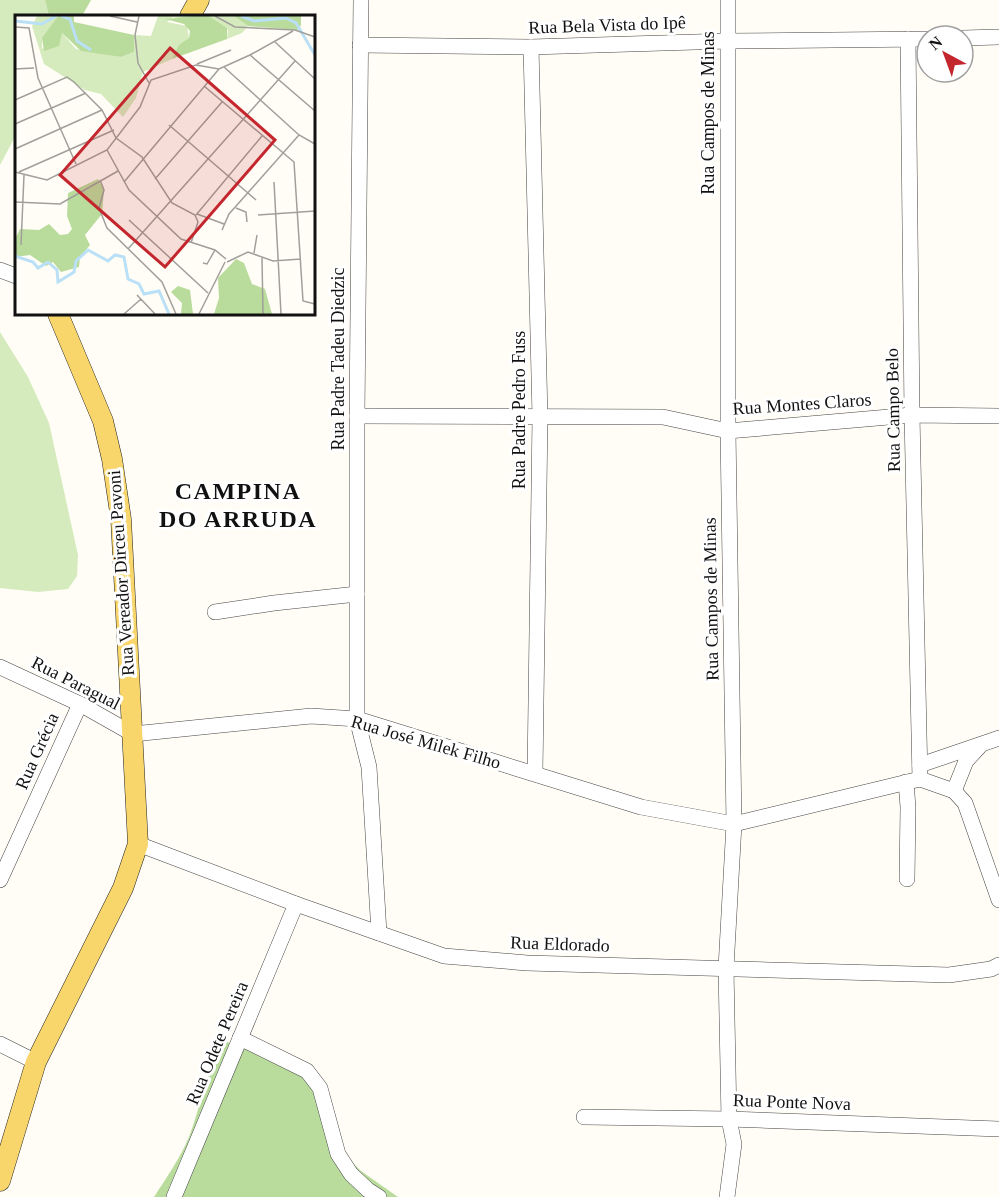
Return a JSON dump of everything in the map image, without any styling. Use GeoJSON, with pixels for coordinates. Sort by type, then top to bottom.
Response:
{"type":"FeatureCollection","features":[{"type":"Feature","properties":{"kind":"main road"},"geometry":{"type":"LineString","coordinates":[[191,15],[199,0]]}},
{"type":"Feature","properties":{"kind":"main road","name":"Rua Vereador Dirceu Pavoni"},"geometry":{"type":"LineString","coordinates":[[58,315],[104,421],[112,459],[121,519],[133,734]]}},
{"type":"Feature","properties":{"kind":"main road"},"geometry":{"type":"LineString","coordinates":[[0,1181],[36,1062],[123,888],[138,844],[133,734]]}},
{"type":"Feature","properties":{"kind":"street","name":"Rua Padre Tadeu Diedzic"},"geometry":{"type":"LineString","coordinates":[[361,0],[357,719],[369,767],[379,933]]}},
{"type":"Feature","properties":{"kind":"street","name":"Rua Campos de Minas"},"geometry":{"type":"LineString","coordinates":[[727,1197],[734,1144],[729,1119],[726,968],[734,824],[728,431],[728,0]]}},
{"type":"Feature","properties":{"kind":"street"},"geometry":{"type":"LineString","coordinates":[[975,38],[999,37]]}},
{"type":"Feature","properties":{"kind":"street","name":"Rua Campo Belo"},"geometry":{"type":"LineString","coordinates":[[908,39],[915,776],[908,807],[908,879]]}},
{"type":"Feature","properties":{"kind":"street","name":"Rua Bela Vista do Ipê"},"geometry":{"type":"LineString","coordinates":[[360,45],[531,47],[728,41],[915,39]]}},
{"type":"Feature","properties":{"kind":"street","name":"Rua Padre Pedro Fuss"},"geometry":{"type":"LineString","coordinates":[[531,47],[540,417],[535,773]]}},
{"type":"Feature","properties":{"kind":"street"},"geometry":{"type":"LineString","coordinates":[[0,270],[15,276]]}},
{"type":"Feature","properties":{"kind":"street","name":"Rua Montes Claros"},"geometry":{"type":"LineString","coordinates":[[357,416],[663,417],[728,431],[912,415],[999,416]]}},
{"type":"Feature","properties":{"kind":"street"},"geometry":{"type":"LineString","coordinates":[[215,612],[357,594]]}},
{"type":"Feature","properties":{"kind":"street","name":"Rua Paragual"},"geometry":{"type":"LineString","coordinates":[[0,667],[80,704],[133,734]]}},
{"type":"Feature","properties":{"kind":"street","name":"Rua Grécia"},"geometry":{"type":"LineString","coordinates":[[0,880],[80,704]]}},
{"type":"Feature","properties":{"kind":"street","name":"Rua José Milek Filho"},"geometry":{"type":"LineString","coordinates":[[133,734],[311,716],[357,719],[641,807],[734,824],[915,776],[999,738]]}},
{"type":"Feature","properties":{"kind":"street"},"geometry":{"type":"LineString","coordinates":[[954,791],[966,761],[981,745]]}},
{"type":"Feature","properties":{"kind":"street"},"geometry":{"type":"LineString","coordinates":[[915,776],[954,791],[965,803],[999,900]]}},
{"type":"Feature","properties":{"kind":"street","name":"Rua Eldorado"},"geometry":{"type":"LineString","coordinates":[[138,844],[296,904],[444,956],[526,963],[949,975],[991,969],[999,965]]}},
{"type":"Feature","properties":{"kind":"street","name":"Rua Odete Pereira"},"geometry":{"type":"LineString","coordinates":[[174,1197],[296,904]]}},
{"type":"Feature","properties":{"kind":"street"},"geometry":{"type":"LineString","coordinates":[[240,1038],[307,1071],[320,1088],[338,1154],[351,1174],[379,1197]]}},
{"type":"Feature","properties":{"kind":"street"},"geometry":{"type":"LineString","coordinates":[[0,1044],[36,1062]]}},
{"type":"Feature","properties":{"kind":"street","name":"Rua Ponte Nova"},"geometry":{"type":"LineString","coordinates":[[584,1117],[729,1119],[999,1129]]}},
{"type":"Feature","properties":{"kind":"green space"},"geometry":{"type":"Polygon","coordinates":[[[0,0],[45,0],[49,15],[15,15],[15,137],[0,165],[0,0]]]}},
{"type":"Feature","properties":{"kind":"green space"},"geometry":{"type":"Polygon","coordinates":[[[45,0],[91,0],[83,15],[49,15],[45,0]]]}},
{"type":"Feature","properties":{"kind":"green space"},"geometry":{"type":"Polygon","coordinates":[[[0,332],[28,377],[49,423],[78,555],[77,576],[68,589],[38,592],[0,588],[0,332]]]}},
{"type":"Feature","properties":{"kind":"green space"},"geometry":{"type":"Polygon","coordinates":[[[227,1042],[257,1051],[307,1075],[347,1157],[361,1171],[398,1197],[154,1197],[189,1137],[209,1076],[227,1042]]]}},
{"type":"Feature","properties":{"kind":"district","name":"CAMPINA DO ARRUDA"},"geometry":{"type":"Point","coordinates":[238,505]}}]}
